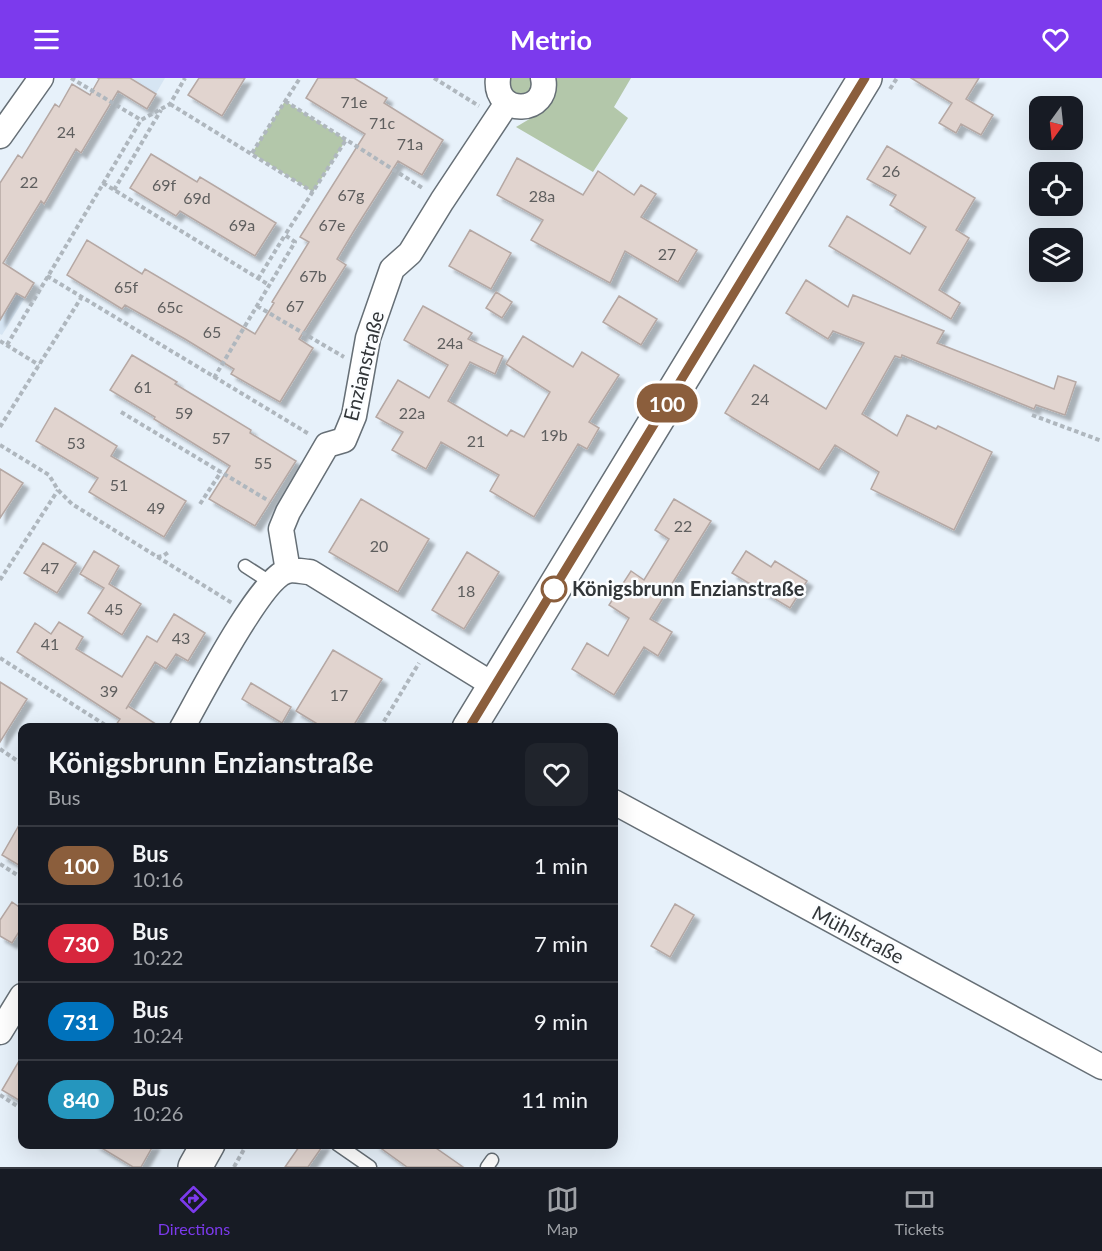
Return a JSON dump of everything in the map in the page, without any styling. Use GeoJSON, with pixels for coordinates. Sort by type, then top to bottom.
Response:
{"type":"FeatureCollection","features":[{"type":"Feature","properties":{"kind":"street"},"geometry":{"type":"LineString","coordinates":[[0,136],[41,78]]}},
{"type":"Feature","properties":{"kind":"street"},"geometry":{"type":"LineString","coordinates":[[498,78],[502,110],[535,102],[543,90],[543,78]]}},
{"type":"Feature","properties":{"kind":"street"},"geometry":{"type":"LineString","coordinates":[[475,723],[865,78]]}},
{"type":"Feature","properties":{"kind":"street","name":"Enzianstraße"},"geometry":{"type":"LineString","coordinates":[[279,576],[281,529],[288,512],[327,445],[344,440],[354,416],[368,338],[392,269],[410,254],[502,110]]}},
{"type":"Feature","properties":{"kind":"street"},"geometry":{"type":"LineString","coordinates":[[185,723],[248,612],[279,576],[310,572],[495,686]]}},
{"type":"Feature","properties":{"kind":"street","name":"Mühlstraße"},"geometry":{"type":"LineString","coordinates":[[618,804],[1102,1067]]}},
{"type":"Feature","properties":{"kind":"street"},"geometry":{"type":"LineString","coordinates":[[0,1032],[18,1003]]}},
{"type":"Feature","properties":{"kind":"street"},"geometry":{"type":"LineString","coordinates":[[195,1167],[205,1149]]}},
{"type":"Feature","properties":{"kind":"street"},"geometry":{"type":"LineString","coordinates":[[214,1167],[223,1149]]}},
{"type":"Feature","properties":{"kind":"lane"},"geometry":{"type":"LineString","coordinates":[[245,566],[279,576]]}},
{"type":"Feature","properties":{"kind":"lane"},"geometry":{"type":"LineString","coordinates":[[344,1149],[370,1167]]}},
{"type":"Feature","properties":{"kind":"path"},"geometry":{"type":"LineString","coordinates":[[71,78],[141,120]]}},
{"type":"Feature","properties":{"kind":"path"},"geometry":{"type":"LineString","coordinates":[[7,345],[141,120],[170,104],[185,78]]}},
{"type":"Feature","properties":{"kind":"path"},"geometry":{"type":"LineString","coordinates":[[252,153],[300,78]]}},
{"type":"Feature","properties":{"kind":"path"},"geometry":{"type":"LineString","coordinates":[[434,78],[502,110]]}},
{"type":"Feature","properties":{"kind":"path"},"geometry":{"type":"LineString","coordinates":[[285,101],[442,201]]}},
{"type":"Feature","properties":{"kind":"path"},"geometry":{"type":"LineString","coordinates":[[170,104],[313,192]]}},
{"type":"Feature","properties":{"kind":"path"},"geometry":{"type":"LineString","coordinates":[[114,190],[163,108]]}},
{"type":"Feature","properties":{"kind":"path"},"geometry":{"type":"LineString","coordinates":[[258,279],[346,140]]}},
{"type":"Feature","properties":{"kind":"path"},"geometry":{"type":"LineString","coordinates":[[103,183],[269,285]]}},
{"type":"Feature","properties":{"kind":"path"},"geometry":{"type":"LineString","coordinates":[[214,378],[295,242],[285,235]]}},
{"type":"Feature","properties":{"kind":"path"},"geometry":{"type":"LineString","coordinates":[[47,276],[327,445]]}},
{"type":"Feature","properties":{"kind":"path"},"geometry":{"type":"LineString","coordinates":[[0,427],[81,298]]}},
{"type":"Feature","properties":{"kind":"path"},"geometry":{"type":"LineString","coordinates":[[257,306],[362,368]]}},
{"type":"Feature","properties":{"kind":"path"},"geometry":{"type":"LineString","coordinates":[[0,341],[39,365]]}},
{"type":"Feature","properties":{"kind":"path"},"geometry":{"type":"LineString","coordinates":[[121,412],[288,512]]}},
{"type":"Feature","properties":{"kind":"path"},"geometry":{"type":"LineString","coordinates":[[1032,415],[1102,441]]}},
{"type":"Feature","properties":{"kind":"path"},"geometry":{"type":"LineString","coordinates":[[0,446],[48,475],[58,490],[72,504],[248,612]]}},
{"type":"Feature","properties":{"kind":"path"},"geometry":{"type":"LineString","coordinates":[[200,504],[221,472]]}},
{"type":"Feature","properties":{"kind":"path"},"geometry":{"type":"LineString","coordinates":[[0,580],[58,490]]}},
{"type":"Feature","properties":{"kind":"path"},"geometry":{"type":"LineString","coordinates":[[157,557],[170,551]]}},
{"type":"Feature","properties":{"kind":"path"},"geometry":{"type":"LineString","coordinates":[[384,723],[430,645]]}},
{"type":"Feature","properties":{"kind":"path"},"geometry":{"type":"LineString","coordinates":[[0,658],[102,723]]}},
{"type":"Feature","properties":{"kind":"path"},"geometry":{"type":"LineString","coordinates":[[0,749],[18,761]]}},
{"type":"Feature","properties":{"kind":"path"},"geometry":{"type":"LineString","coordinates":[[0,864],[18,875]]}},
{"type":"Feature","properties":{"kind":"path"},"geometry":{"type":"LineString","coordinates":[[0,1095],[18,1106]]}},
{"type":"Feature","properties":{"kind":"path"},"geometry":{"type":"LineString","coordinates":[[234,1167],[244,1149]]}},
{"type":"Feature","properties":{"kind":"shaded area"},"geometry":{"type":"Polygon","coordinates":[[[96,78],[165,78],[147,109],[96,78]]]}},
{"type":"Feature","properties":{"kind":"shaded area"},"geometry":{"type":"Polygon","coordinates":[[[0,262],[34,283],[2,335],[0,334],[0,262]]]}},
{"type":"Feature","properties":{"kind":"green space"},"geometry":{"type":"Polygon","coordinates":[[[510,78],[532,78],[532,90],[522,97],[511,91],[510,78]]]}},
{"type":"Feature","properties":{"kind":"green space"},"geometry":{"type":"Polygon","coordinates":[[[556,78],[631,78],[614,107],[628,118],[593,172],[516,127],[544,108],[552,96],[556,78]]]}},
{"type":"Feature","properties":{"kind":"green space"},"geometry":{"type":"Polygon","coordinates":[[[285,101],[346,140],[313,192],[252,153],[285,101]]]}},
{"type":"Feature","properties":{"kind":"building"},"geometry":{"type":"Polygon","coordinates":[[[98,78],[130,78],[156,94],[147,109],[118,91],[81,153],[76,149],[44,204],[41,201],[3,263],[34,283],[25,298],[16,293],[0,320],[0,183],[18,155],[22,158],[55,104],[59,107],[72,84],[90,95],[98,78]]]}},
{"type":"Feature","properties":{"kind":"building"},"geometry":{"type":"Polygon","coordinates":[[[199,78],[245,78],[222,116],[188,95],[199,78]]]}},
{"type":"Feature","properties":{"kind":"building"},"geometry":{"type":"Polygon","coordinates":[[[318,78],[354,78],[387,98],[384,103],[443,140],[422,175],[398,161],[355,229],[337,259],[346,265],[299,339],[313,348],[280,402],[231,374],[234,369],[185,339],[125,305],[122,309],[67,275],[87,240],[142,274],[145,269],[255,334],[309,242],[300,237],[365,134],[306,98],[318,78]]]}},
{"type":"Feature","properties":{"kind":"building"},"geometry":{"type":"Polygon","coordinates":[[[911,78],[979,78],[966,99],[993,115],[981,135],[961,124],[956,133],[939,123],[952,103],[911,78]]]}},
{"type":"Feature","properties":{"kind":"building"},"geometry":{"type":"Polygon","coordinates":[[[887,146],[975,198],[956,230],[969,238],[939,290],[960,303],[951,319],[829,246],[847,216],[910,254],[926,227],[890,205],[896,195],[867,179],[887,146]]]}},
{"type":"Feature","properties":{"kind":"building"},"geometry":{"type":"Polygon","coordinates":[[[151,154],[197,182],[200,177],[276,223],[255,256],[180,211],[176,216],[130,188],[151,154]]]}},
{"type":"Feature","properties":{"kind":"building"},"geometry":{"type":"Polygon","coordinates":[[[517,158],[583,195],[598,171],[634,195],[641,185],[656,194],[641,217],[697,250],[678,282],[625,251],[610,283],[531,240],[543,220],[497,195],[517,158]]]}},
{"type":"Feature","properties":{"kind":"building"},"geometry":{"type":"Polygon","coordinates":[[[470,230],[511,253],[491,289],[449,266],[470,230]]]}},
{"type":"Feature","properties":{"kind":"building"},"geometry":{"type":"Polygon","coordinates":[[[806,280],[848,307],[853,295],[944,331],[937,343],[1054,389],[1058,376],[1076,382],[1065,415],[1036,405],[1034,409],[902,355],[901,358],[895,356],[862,414],[897,436],[907,415],[936,429],[938,426],[992,452],[954,530],[871,489],[879,472],[835,445],[819,470],[725,413],[754,365],[826,409],[864,343],[833,331],[828,339],[786,313],[806,280]]]}},
{"type":"Feature","properties":{"kind":"building"},"geometry":{"type":"Polygon","coordinates":[[[496,292],[512,302],[502,318],[486,308],[496,292]]]}},
{"type":"Feature","properties":{"kind":"building"},"geometry":{"type":"Polygon","coordinates":[[[619,296],[657,319],[641,345],[603,322],[619,296]]]}},
{"type":"Feature","properties":{"kind":"building"},"geometry":{"type":"Polygon","coordinates":[[[423,306],[472,333],[468,339],[503,356],[495,374],[470,362],[448,401],[507,436],[511,430],[524,437],[550,392],[506,364],[523,336],[573,367],[582,352],[619,375],[589,422],[599,428],[587,449],[578,444],[534,517],[490,491],[499,475],[441,442],[426,469],[392,450],[403,432],[376,417],[398,380],[429,398],[448,365],[404,340],[423,306]]]}},
{"type":"Feature","properties":{"kind":"building"},"geometry":{"type":"Polygon","coordinates":[[[132,355],[296,461],[255,526],[209,499],[230,466],[110,390],[132,355]]]}},
{"type":"Feature","properties":{"kind":"building"},"geometry":{"type":"Polygon","coordinates":[[[55,408],[117,446],[111,456],[186,501],[164,537],[89,492],[98,478],[36,441],[55,408]]]}},
{"type":"Feature","properties":{"kind":"building"},"geometry":{"type":"Polygon","coordinates":[[[0,469],[23,483],[0,518],[0,469]]]}},
{"type":"Feature","properties":{"kind":"building"},"geometry":{"type":"Polygon","coordinates":[[[361,499],[429,539],[398,592],[329,552],[361,499]]]}},
{"type":"Feature","properties":{"kind":"building"},"geometry":{"type":"Polygon","coordinates":[[[674,499],[711,521],[650,619],[672,632],[658,656],[644,647],[614,695],[572,669],[587,643],[608,656],[629,618],[609,605],[631,571],[644,580],[669,539],[655,530],[674,499]]]}},
{"type":"Feature","properties":{"kind":"building"},"geometry":{"type":"Polygon","coordinates":[[[43,543],[76,563],[57,593],[24,573],[43,543]]]}},
{"type":"Feature","properties":{"kind":"building"},"geometry":{"type":"Polygon","coordinates":[[[94,551],[119,566],[109,584],[141,604],[122,635],[88,613],[104,588],[80,574],[94,551]]]}},
{"type":"Feature","properties":{"kind":"building"},"geometry":{"type":"Polygon","coordinates":[[[746,551],[771,567],[775,561],[807,581],[790,608],[732,573],[746,551]]]}},
{"type":"Feature","properties":{"kind":"building"},"geometry":{"type":"Polygon","coordinates":[[[467,552],[499,572],[464,629],[432,610],[467,552]]]}},
{"type":"Feature","properties":{"kind":"building"},"geometry":{"type":"Polygon","coordinates":[[[174,614],[205,633],[188,661],[176,654],[166,669],[155,662],[126,709],[128,706],[154,723],[117,723],[120,719],[17,652],[35,623],[51,634],[59,622],[83,637],[76,649],[122,677],[147,636],[157,642],[174,614]]]}},
{"type":"Feature","properties":{"kind":"building"},"geometry":{"type":"Polygon","coordinates":[[[333,650],[382,679],[355,723],[316,723],[296,711],[333,650]]]}},
{"type":"Feature","properties":{"kind":"building"},"geometry":{"type":"Polygon","coordinates":[[[0,682],[27,699],[0,742],[0,682]]]}},
{"type":"Feature","properties":{"kind":"building"},"geometry":{"type":"Polygon","coordinates":[[[251,683],[291,707],[282,723],[242,699],[251,683]]]}},
{"type":"Feature","properties":{"kind":"building"},"geometry":{"type":"Polygon","coordinates":[[[18,827],[18,865],[2,855],[18,827]]]}},
{"type":"Feature","properties":{"kind":"building"},"geometry":{"type":"Polygon","coordinates":[[[12,902],[18,906],[18,933],[12,943],[0,936],[0,920],[12,902]]]}},
{"type":"Feature","properties":{"kind":"building"},"geometry":{"type":"Polygon","coordinates":[[[675,904],[694,915],[670,957],[651,946],[675,904]]]}},
{"type":"Feature","properties":{"kind":"building"},"geometry":{"type":"Polygon","coordinates":[[[18,1063],[18,1100],[2,1090],[18,1063]]]}},
{"type":"Feature","properties":{"kind":"building"},"geometry":{"type":"Polygon","coordinates":[[[103,1149],[151,1149],[141,1167],[133,1167],[103,1149]]]}},
{"type":"Feature","properties":{"kind":"building"},"geometry":{"type":"Polygon","coordinates":[[[298,1149],[321,1149],[308,1167],[285,1167],[298,1149]]]}},
{"type":"Feature","properties":{"kind":"building"},"geometry":{"type":"Polygon","coordinates":[[[382,1149],[437,1149],[463,1167],[407,1167],[382,1149]]]}},
{"type":"Feature","properties":{"kind":"bus line","name":"100"},"geometry":{"type":"LineString","coordinates":[[472,723],[865,78]]}},
{"type":"Feature","properties":{"kind":"place","name":"Königsbrunn Enzianstraße"},"geometry":{"type":"Point","coordinates":[554,589]}}]}
